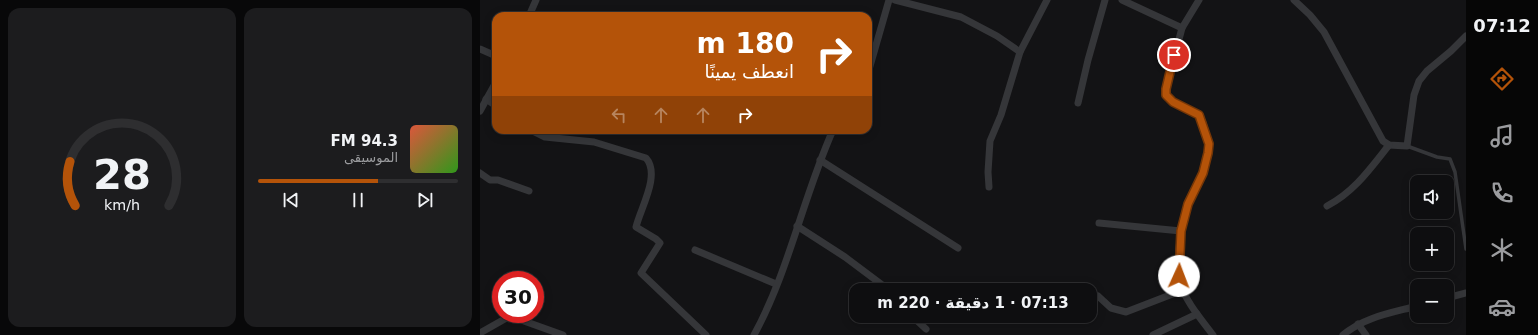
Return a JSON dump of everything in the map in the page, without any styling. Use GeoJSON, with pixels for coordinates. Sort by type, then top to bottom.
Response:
{"type":"FeatureCollection","features":[{"type":"Feature","properties":{"kind":"street"},"geometry":{"type":"LineString","coordinates":[[531,12],[536,0]]}},
{"type":"Feature","properties":{"kind":"street"},"geometry":{"type":"LineString","coordinates":[[872,59],[889,0]]}},
{"type":"Feature","properties":{"kind":"street"},"geometry":{"type":"LineString","coordinates":[[895,0],[961,17],[997,36],[1020,52]]}},
{"type":"Feature","properties":{"kind":"street"},"geometry":{"type":"LineString","coordinates":[[989,187],[988,172],[990,142],[1020,52],[1047,0]]}},
{"type":"Feature","properties":{"kind":"street"},"geometry":{"type":"LineString","coordinates":[[1078,103],[1088,60],[1105,0]]}},
{"type":"Feature","properties":{"kind":"street"},"geometry":{"type":"LineString","coordinates":[[1122,0],[1182,28]]}},
{"type":"Feature","properties":{"kind":"street"},"geometry":{"type":"LineString","coordinates":[[1199,0],[1182,28],[1165,92],[1173,102],[1199,115],[1209,144],[1203,173],[1188,204],[1181,231],[1179,276],[1183,290],[1197,314],[1213,335]]}},
{"type":"Feature","properties":{"kind":"street"},"geometry":{"type":"LineString","coordinates":[[1294,0],[1310,15],[1324,32],[1383,141],[1389,145],[1407,146],[1414,95],[1419,81],[1427,71],[1466,36]]}},
{"type":"Feature","properties":{"kind":"street"},"geometry":{"type":"LineString","coordinates":[[480,49],[492,54]]}},
{"type":"Feature","properties":{"kind":"street"},"geometry":{"type":"LineString","coordinates":[[480,111],[492,89]]}},
{"type":"Feature","properties":{"kind":"street"},"geometry":{"type":"LineString","coordinates":[[486,99],[492,103]]}},
{"type":"Feature","properties":{"kind":"street"},"geometry":{"type":"LineString","coordinates":[[539,134],[545,137],[594,142],[646,158],[651,166],[650,184],[636,228],[658,240],[660,245],[641,273],[706,335]]}},
{"type":"Feature","properties":{"kind":"street"},"geometry":{"type":"LineString","coordinates":[[754,335],[776,284],[820,160],[831,134]]}},
{"type":"Feature","properties":{"kind":"street"},"geometry":{"type":"LineString","coordinates":[[1327,206],[1340,199],[1360,183],[1389,145]]}},
{"type":"Feature","properties":{"kind":"street"},"geometry":{"type":"LineString","coordinates":[[820,160],[958,248]]}},
{"type":"Feature","properties":{"kind":"street"},"geometry":{"type":"LineString","coordinates":[[480,173],[490,180],[498,180],[529,191]]}},
{"type":"Feature","properties":{"kind":"street"},"geometry":{"type":"LineString","coordinates":[[1099,223],[1181,231]]}},
{"type":"Feature","properties":{"kind":"street"},"geometry":{"type":"LineString","coordinates":[[797,226],[845,257],[880,283]]}},
{"type":"Feature","properties":{"kind":"street"},"geometry":{"type":"LineString","coordinates":[[695,250],[776,284]]}},
{"type":"Feature","properties":{"kind":"street"},"geometry":{"type":"LineString","coordinates":[[1098,296],[1111,308],[1126,312],[1183,290]]}},
{"type":"Feature","properties":{"kind":"street"},"geometry":{"type":"LineString","coordinates":[[1454,296],[1466,292]]}},
{"type":"Feature","properties":{"kind":"street"},"geometry":{"type":"LineString","coordinates":[[1342,335],[1358,324],[1373,317],[1410,308]]}},
{"type":"Feature","properties":{"kind":"street"},"geometry":{"type":"LineString","coordinates":[[1153,335],[1197,314]]}},
{"type":"Feature","properties":{"kind":"street"},"geometry":{"type":"LineString","coordinates":[[480,333],[510,316],[563,335]]}},
{"type":"Feature","properties":{"kind":"street"},"geometry":{"type":"LineString","coordinates":[[920,323],[926,329]]}},
{"type":"Feature","properties":{"kind":"street"},"geometry":{"type":"LineString","coordinates":[[1358,324],[1366,335]]}},
{"type":"Feature","properties":{"kind":"lane"},"geometry":{"type":"LineString","coordinates":[[1407,146],[1437,157],[1450,159],[1455,172],[1466,250]]}},
{"type":"Feature","properties":{"kind":"route"},"geometry":{"type":"LineString","coordinates":[[1174,55],[1165,92],[1166,95],[1173,102],[1196,113],[1202,118],[1209,144],[1203,173],[1188,204],[1181,231],[1179,276]]}}]}
